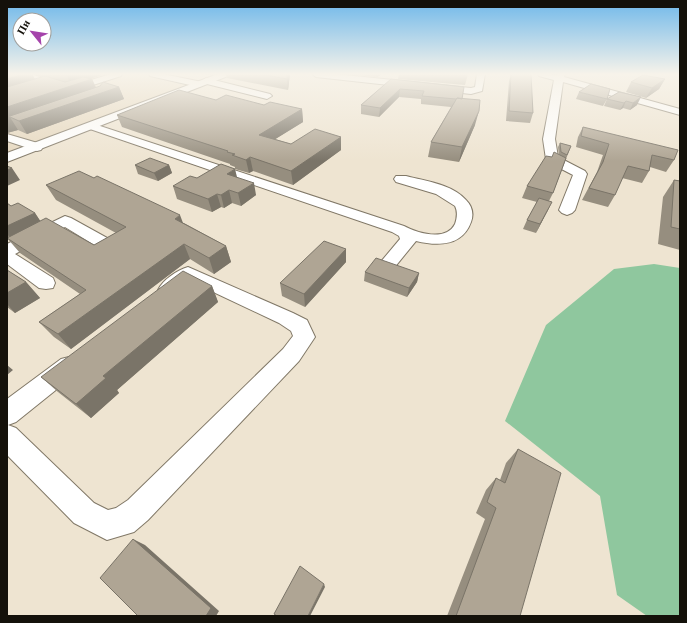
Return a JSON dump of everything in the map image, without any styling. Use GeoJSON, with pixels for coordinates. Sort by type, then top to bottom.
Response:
{"type":"FeatureCollection","features":[{"type":"Feature","properties":{"kind":"main road"},"geometry":{"type":"LineString","coordinates":[[7,158],[149,103]]}},
{"type":"Feature","properties":{"kind":"street"},"geometry":{"type":"LineString","coordinates":[[555,103],[549,139],[552,159],[580,174],[567,210]]}},
{"type":"Feature","properties":{"kind":"street"},"geometry":{"type":"LineString","coordinates":[[650,103],[680,112]]}},
{"type":"Feature","properties":{"kind":"street"},"geometry":{"type":"LineString","coordinates":[[91,126],[294,195],[398,228],[406,234],[436,240],[450,238],[462,228],[465,213],[460,203],[448,194],[401,179]]}},
{"type":"Feature","properties":{"kind":"street"},"geometry":{"type":"LineString","coordinates":[[7,137],[37,146]]}},
{"type":"Feature","properties":{"kind":"street"},"geometry":{"type":"LineString","coordinates":[[7,251],[65,221],[112,248]]}},
{"type":"Feature","properties":{"kind":"street"},"geometry":{"type":"LineString","coordinates":[[388,264],[408,240],[406,234]]}},
{"type":"Feature","properties":{"kind":"street"},"geometry":{"type":"LineString","coordinates":[[7,256],[46,283]]}},
{"type":"Feature","properties":{"kind":"street"},"geometry":{"type":"LineString","coordinates":[[7,437],[84,513],[107,525],[123,521],[138,510],[275,371],[304,337],[300,326],[286,318],[188,273],[151,303]]}},
{"type":"Feature","properties":{"kind":"street"},"geometry":{"type":"LineString","coordinates":[[7,414],[88,351]]}},
{"type":"Feature","properties":{"kind":"shaded area"},"geometry":{"type":"Polygon","coordinates":[[[7,103],[150,103],[7,158],[7,103]]]}},
{"type":"Feature","properties":{"kind":"green space"},"geometry":{"type":"Polygon","coordinates":[[[654,264],[680,268],[680,616],[647,616],[617,595],[600,496],[505,421],[546,325],[614,269],[654,264]]]}},
{"type":"Feature","properties":{"kind":"building"},"geometry":{"type":"Polygon","coordinates":[[[7,103],[19,103],[7,107],[7,103]]]}},
{"type":"Feature","properties":{"kind":"building"},"geometry":{"type":"Polygon","coordinates":[[[49,103],[72,103],[19,121],[7,117],[49,103]]]}},
{"type":"Feature","properties":{"kind":"building"},"geometry":{"type":"Polygon","coordinates":[[[147,103],[257,103],[264,105],[268,103],[275,103],[302,109],[259,135],[291,144],[315,129],[341,137],[291,171],[250,157],[246,160],[232,155],[235,154],[227,152],[228,151],[117,115],[147,103]]]}},
{"type":"Feature","properties":{"kind":"building"},"geometry":{"type":"Polygon","coordinates":[[[363,103],[385,103],[380,108],[361,105],[363,103]]]}},
{"type":"Feature","properties":{"kind":"building"},"geometry":{"type":"Polygon","coordinates":[[[454,103],[480,103],[479,111],[462,147],[431,142],[454,103]]]}},
{"type":"Feature","properties":{"kind":"building"},"geometry":{"type":"Polygon","coordinates":[[[509,103],[532,103],[533,113],[509,111],[509,103]]]}},
{"type":"Feature","properties":{"kind":"building"},"geometry":{"type":"Polygon","coordinates":[[[583,127],[678,150],[674,160],[652,155],[649,171],[628,166],[615,195],[589,188],[603,162],[609,144],[581,136],[583,127]]]}},
{"type":"Feature","properties":{"kind":"building"},"geometry":{"type":"Polygon","coordinates":[[[560,143],[571,146],[567,155],[561,152],[560,143]]]}},
{"type":"Feature","properties":{"kind":"building"},"geometry":{"type":"Polygon","coordinates":[[[554,152],[566,158],[553,193],[527,186],[546,156],[552,157],[554,152]]]}},
{"type":"Feature","properties":{"kind":"building"},"geometry":{"type":"Polygon","coordinates":[[[150,158],[169,165],[154,173],[135,165],[150,158]]]}},
{"type":"Feature","properties":{"kind":"building"},"geometry":{"type":"Polygon","coordinates":[[[221,164],[235,169],[227,174],[254,183],[238,193],[229,190],[221,195],[217,194],[208,199],[173,186],[190,176],[197,178],[221,164]]]}},
{"type":"Feature","properties":{"kind":"building"},"geometry":{"type":"Polygon","coordinates":[[[79,171],[94,178],[97,176],[180,215],[175,219],[226,246],[209,258],[184,244],[58,334],[39,322],[86,290],[7,238],[46,218],[94,245],[126,227],[46,185],[79,171]]]}},
{"type":"Feature","properties":{"kind":"building"},"geometry":{"type":"Polygon","coordinates":[[[674,180],[680,181],[680,229],[671,227],[674,180]]]}},
{"type":"Feature","properties":{"kind":"building"},"geometry":{"type":"Polygon","coordinates":[[[539,198],[552,202],[540,224],[527,220],[539,198]]]}},
{"type":"Feature","properties":{"kind":"building"},"geometry":{"type":"Polygon","coordinates":[[[7,203],[11,206],[18,203],[35,213],[7,226],[7,203]]]}},
{"type":"Feature","properties":{"kind":"building"},"geometry":{"type":"Polygon","coordinates":[[[324,241],[346,249],[304,294],[280,283],[324,241]]]}},
{"type":"Feature","properties":{"kind":"building"},"geometry":{"type":"Polygon","coordinates":[[[376,258],[419,273],[409,288],[365,272],[376,258]]]}},
{"type":"Feature","properties":{"kind":"building"},"geometry":{"type":"Polygon","coordinates":[[[7,270],[26,282],[7,293],[7,270]]]}},
{"type":"Feature","properties":{"kind":"building"},"geometry":{"type":"Polygon","coordinates":[[[183,271],[212,286],[103,376],[106,378],[76,404],[41,377],[183,271]]]}},
{"type":"Feature","properties":{"kind":"building"},"geometry":{"type":"Polygon","coordinates":[[[518,449],[561,473],[520,616],[456,616],[496,508],[487,502],[496,478],[505,483],[518,449]]]}},
{"type":"Feature","properties":{"kind":"building"},"geometry":{"type":"Polygon","coordinates":[[[133,539],[211,608],[206,616],[138,616],[100,578],[133,539]]]}},
{"type":"Feature","properties":{"kind":"building"},"geometry":{"type":"Polygon","coordinates":[[[300,566],[324,584],[308,616],[277,616],[274,614],[300,566]]]}}]}
